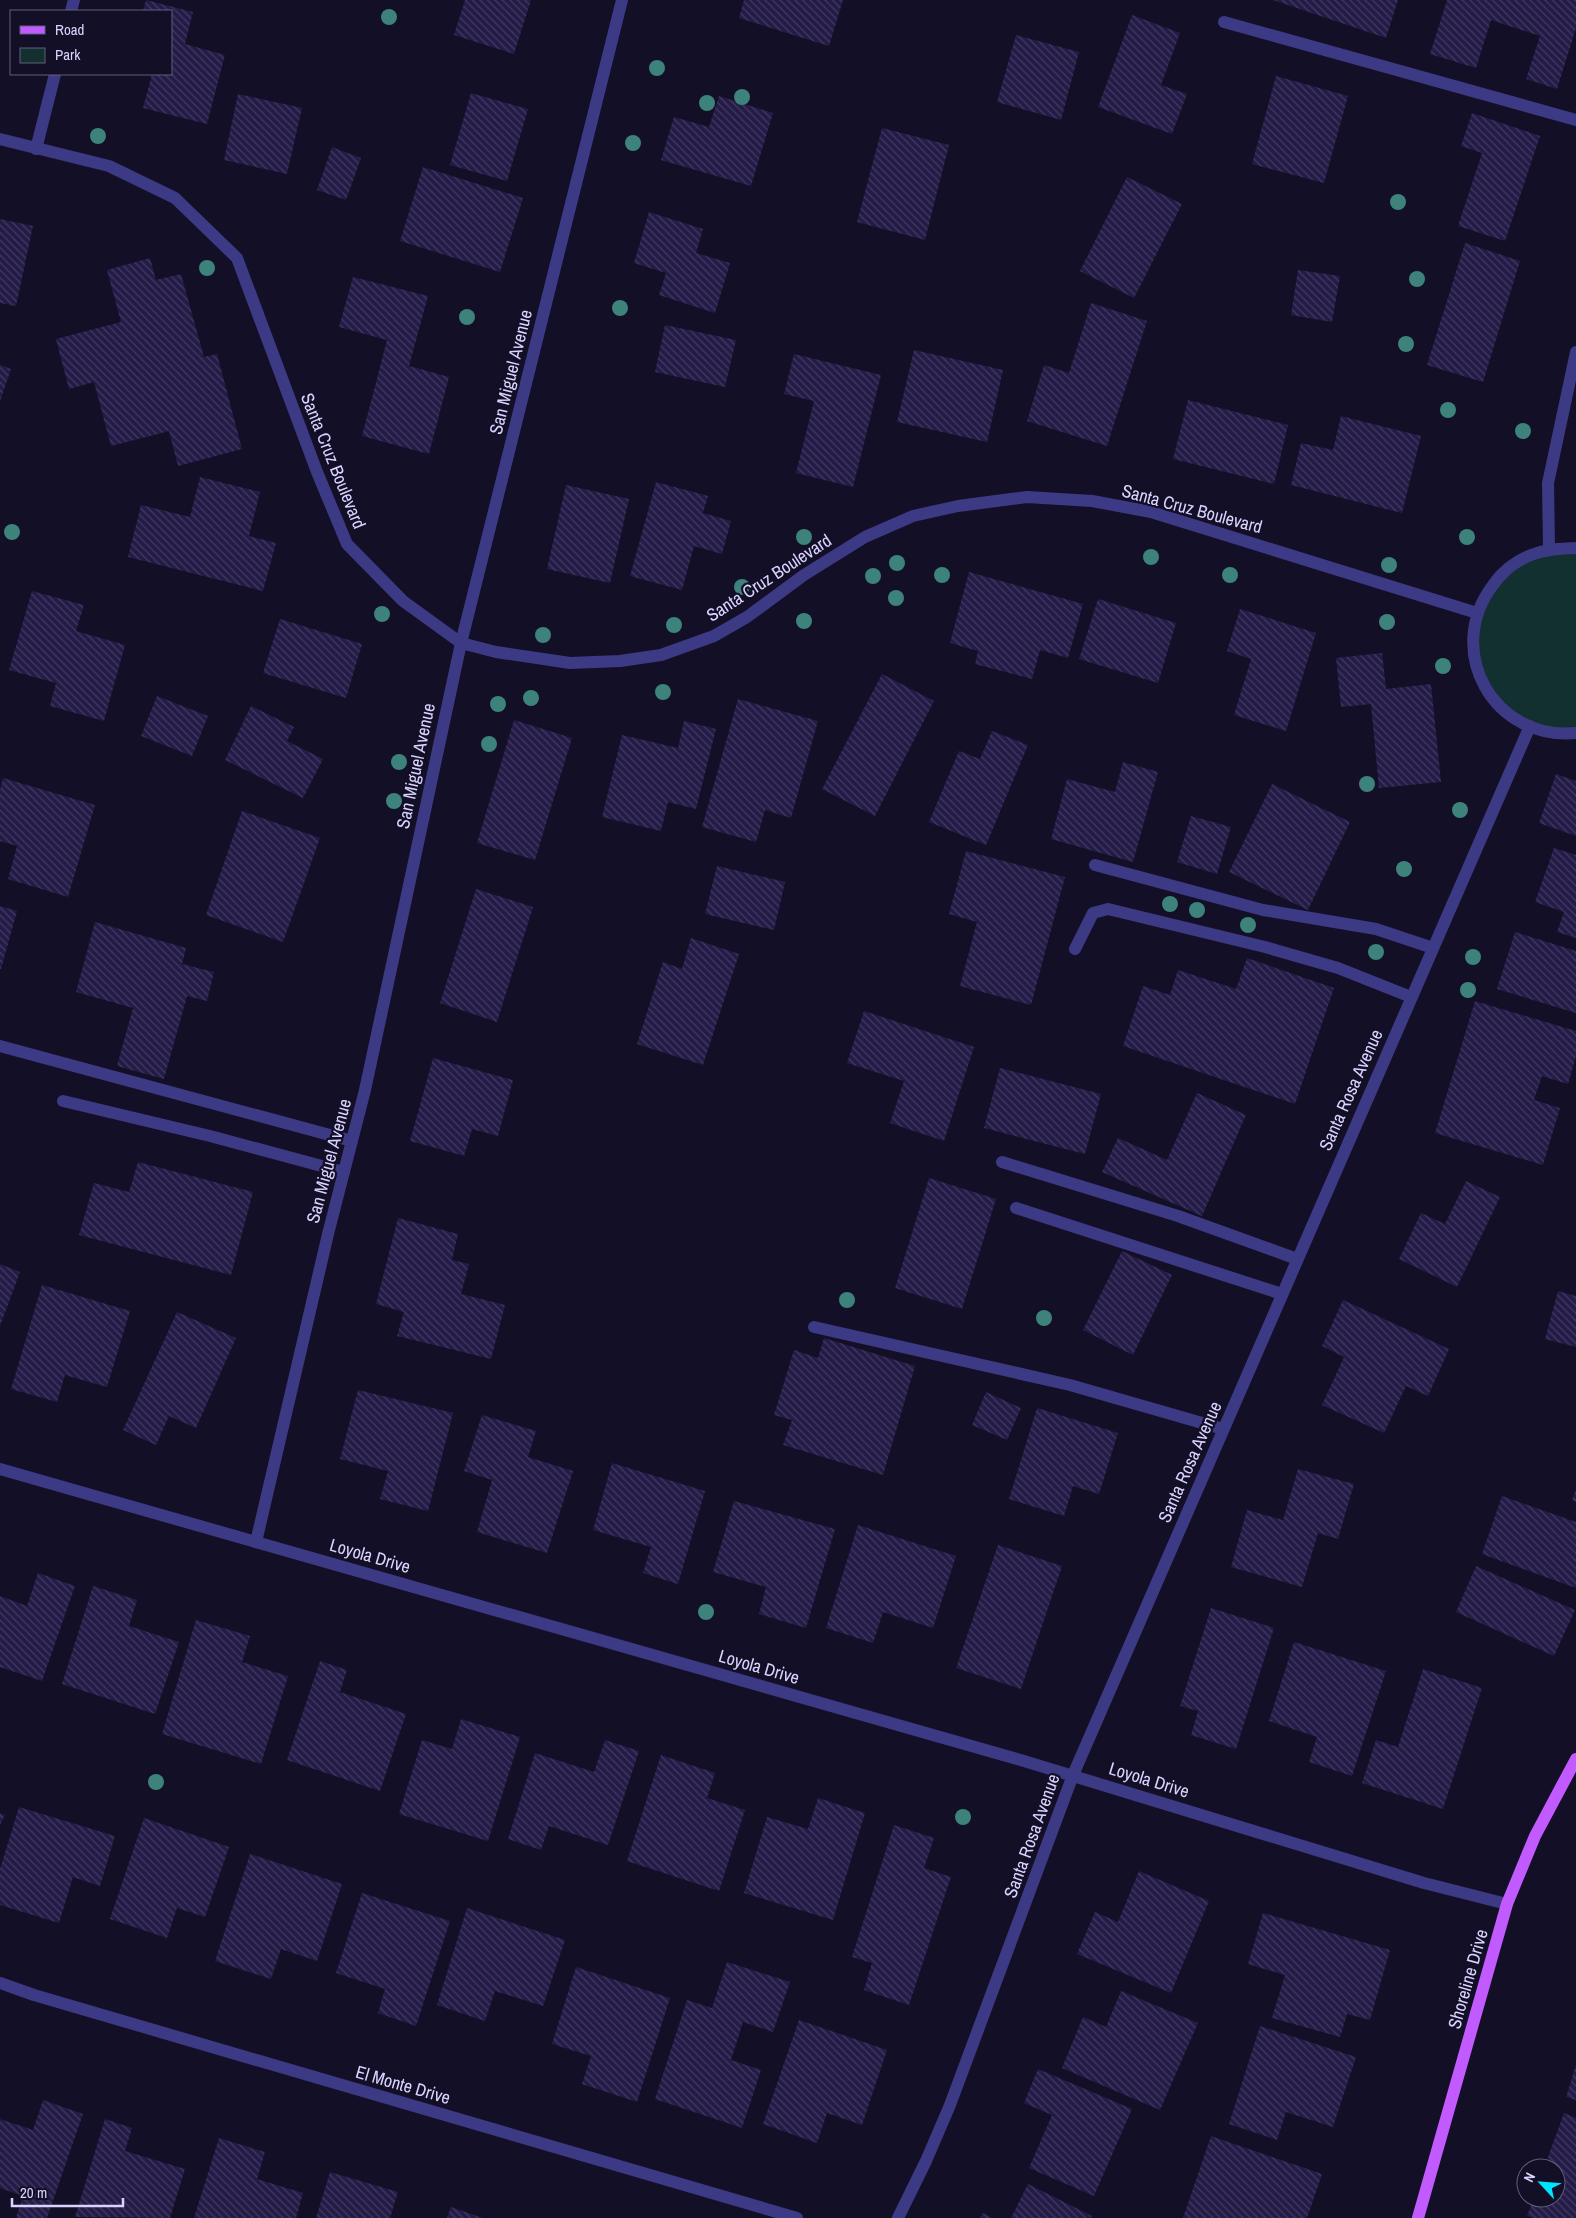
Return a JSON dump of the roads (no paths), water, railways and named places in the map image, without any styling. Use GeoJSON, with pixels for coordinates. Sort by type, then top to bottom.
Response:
{"type":"FeatureCollection","features":[{"type":"Feature","properties":{"kind":"main road","name":"Shoreline Drive"},"geometry":{"type":"LineString","coordinates":[[1418,2218],[1507,1904],[1535,1836],[1576,1759]]}},
{"type":"Feature","properties":{"kind":"street","name":"San Miguel Avenue"},"geometry":{"type":"LineString","coordinates":[[256,1542],[344,1172],[366,1090],[461,642],[622,0]]}},
{"type":"Feature","properties":{"kind":"street"},"geometry":{"type":"LineString","coordinates":[[1224,22],[1576,120]]}},
{"type":"Feature","properties":{"kind":"street"},"geometry":{"type":"LineString","coordinates":[[36,149],[55,75]]}},
{"type":"Feature","properties":{"kind":"street","name":"Santa Cruz Boulevard"},"geometry":{"type":"LineString","coordinates":[[0,139],[109,166],[175,198],[237,258],[317,472],[347,544],[403,602],[461,642],[496,652],[570,663],[620,661],[661,654],[722,631],[747,617],[804,575],[873,533],[913,516],[958,506],[1027,497],[1092,501],[1151,512],[1476,613]]}},
{"type":"Feature","properties":{"kind":"street"},"geometry":{"type":"LineString","coordinates":[[1550,549],[1548,483],[1576,352]]}},
{"type":"Feature","properties":{"kind":"street"},"geometry":{"type":"LineString","coordinates":[[1576,548],[1550,549],[1530,555],[1513,565],[1498,578],[1486,594],[1476,613],[1472,636],[1474,659],[1481,682],[1494,701],[1512,716],[1530,726],[1548,733],[1576,733]]}},
{"type":"Feature","properties":{"kind":"street","name":"Santa Rosa Avenue"},"geometry":{"type":"LineString","coordinates":[[898,2218],[926,2161],[950,2105],[1073,1775],[1530,726]]}},
{"type":"Feature","properties":{"kind":"street"},"geometry":{"type":"LineString","coordinates":[[1095,866],[1263,910],[1376,929],[1433,948]]}},
{"type":"Feature","properties":{"kind":"street"},"geometry":{"type":"LineString","coordinates":[[1076,949],[1093,913],[1108,908],[1265,947],[1338,968],[1411,997]]}},
{"type":"Feature","properties":{"kind":"street"},"geometry":{"type":"LineString","coordinates":[[0,1046],[352,1141]]}},
{"type":"Feature","properties":{"kind":"street"},"geometry":{"type":"LineString","coordinates":[[63,1101],[210,1136],[344,1172]]}},
{"type":"Feature","properties":{"kind":"street"},"geometry":{"type":"LineString","coordinates":[[1002,1162],[1178,1216],[1297,1259]]}},
{"type":"Feature","properties":{"kind":"street"},"geometry":{"type":"LineString","coordinates":[[1016,1208],[1282,1294]]}},
{"type":"Feature","properties":{"kind":"street"},"geometry":{"type":"LineString","coordinates":[[814,1327],[1070,1385],[1223,1429]]}},
{"type":"Feature","properties":{"kind":"street","name":"Loyola Drive"},"geometry":{"type":"LineString","coordinates":[[0,1469],[1073,1775],[1424,1883],[1507,1904]]}},
{"type":"Feature","properties":{"kind":"street","name":"El Monte Drive"},"geometry":{"type":"LineString","coordinates":[[0,1982],[34,1996],[797,2218]]}}]}
